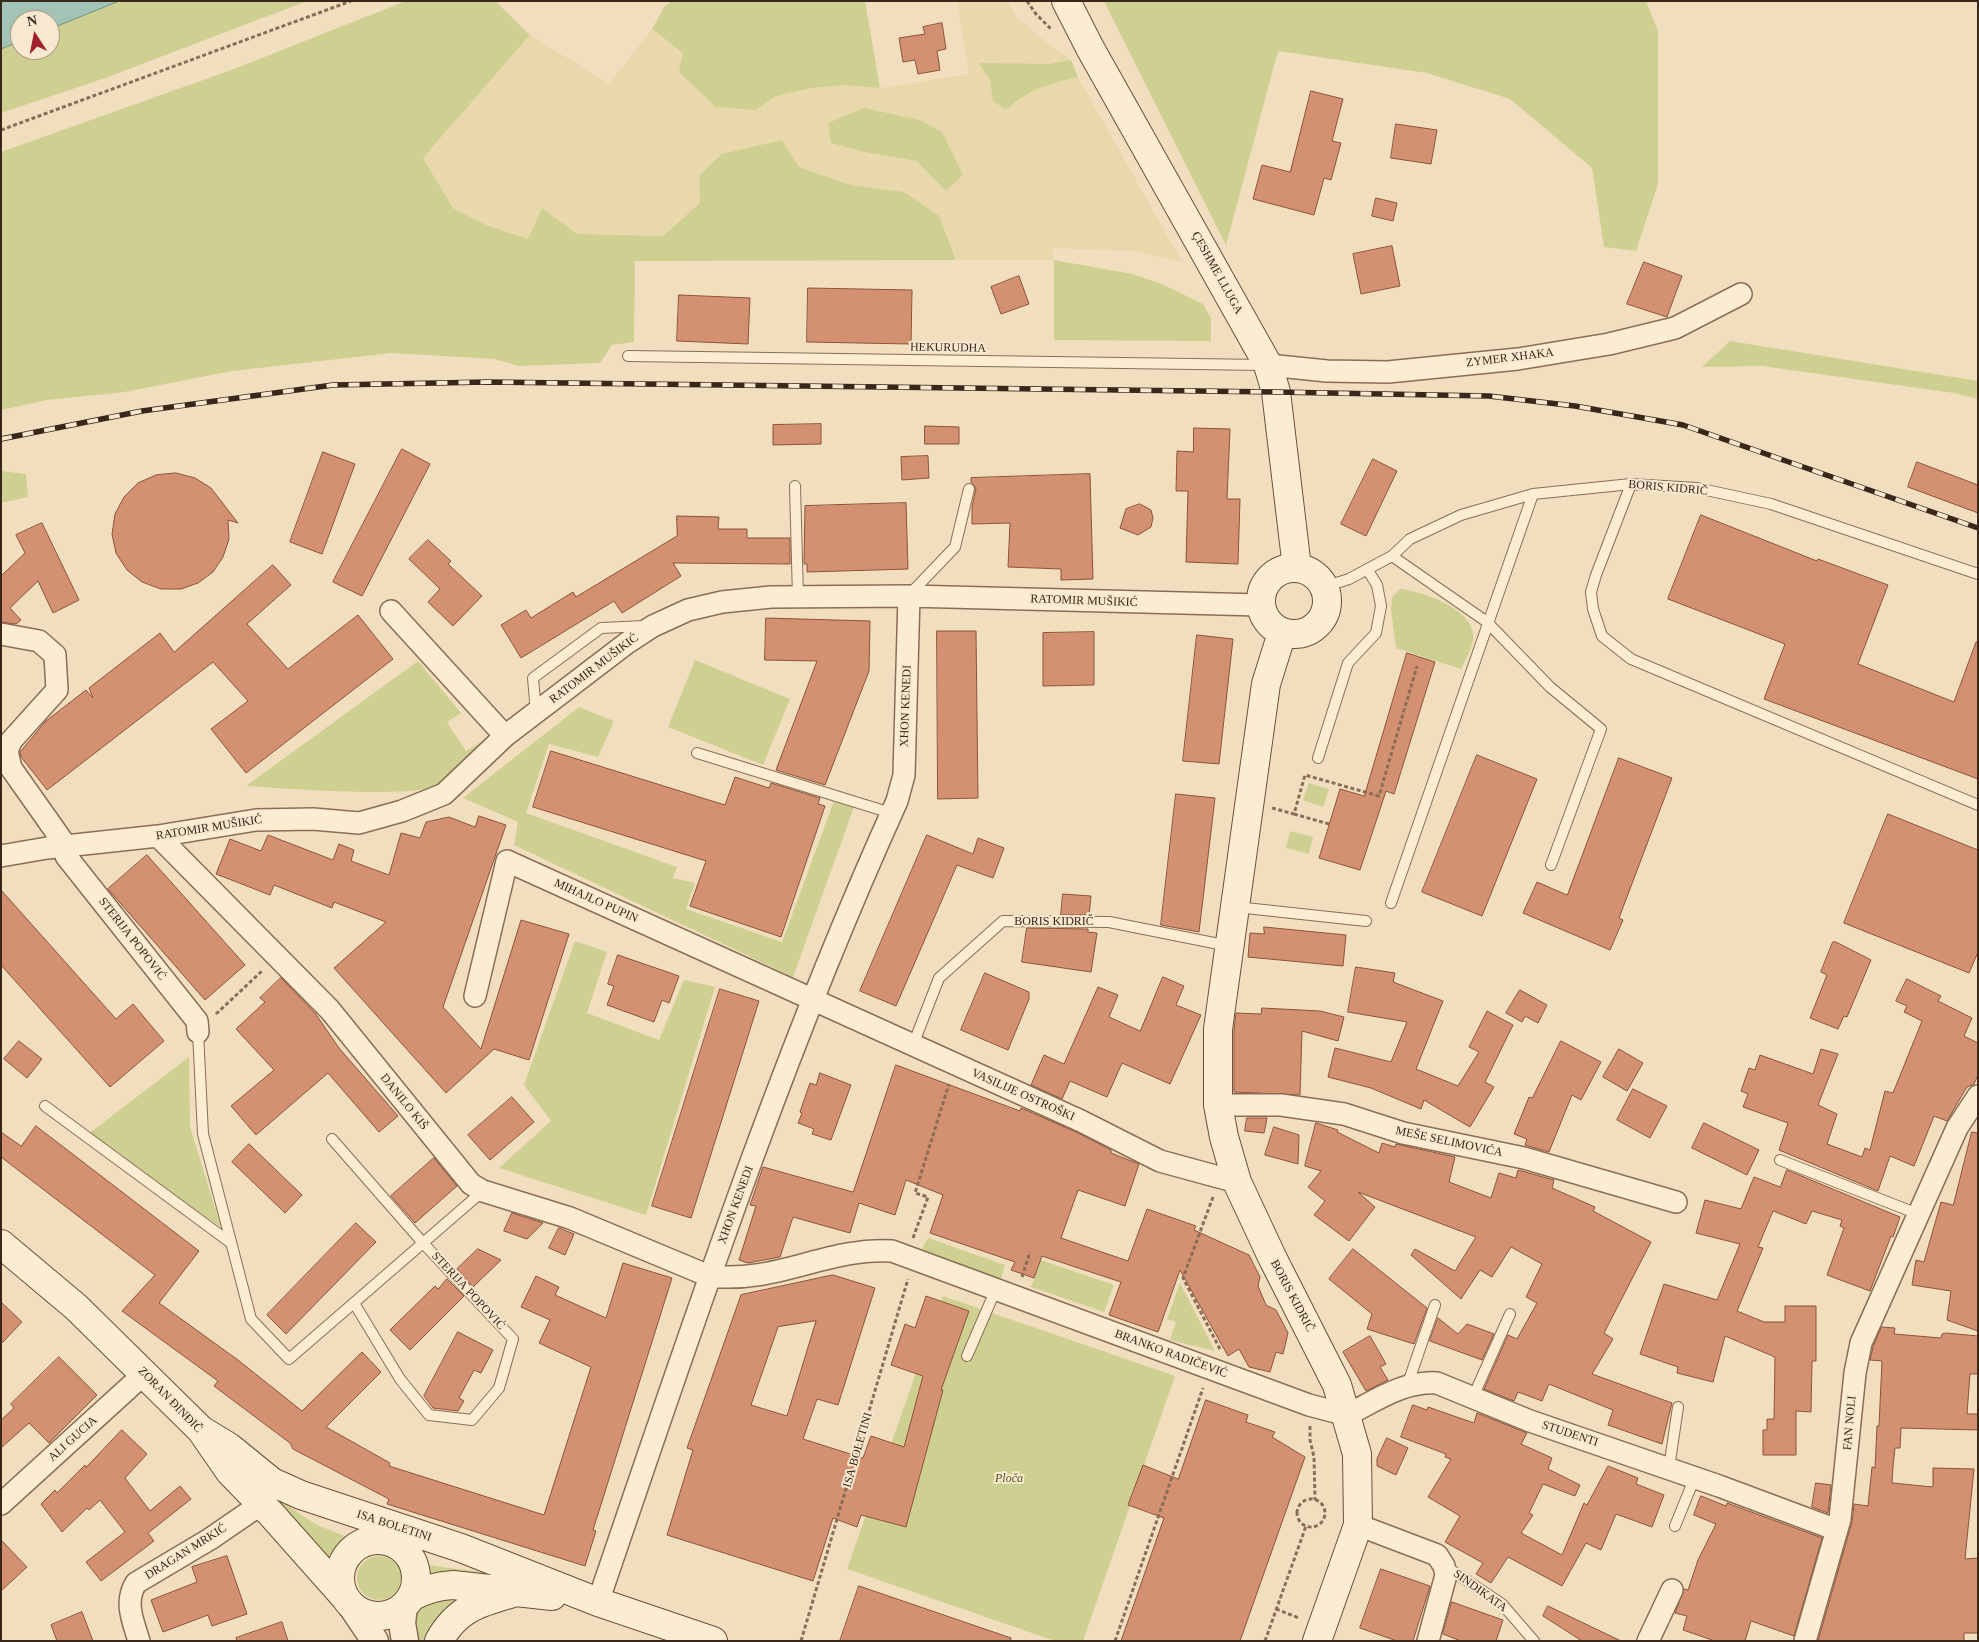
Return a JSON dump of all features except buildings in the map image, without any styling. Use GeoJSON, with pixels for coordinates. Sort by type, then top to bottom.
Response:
{"type":"FeatureCollection","features":[{"type":"Feature","properties":{"kind":"main road","name":"ÇESHME LLUGA"},"geometry":{"type":"LineString","coordinates":[[1066,1],[1090,48],[1268,365],[1276,392],[1297,568]]}},
{"type":"Feature","properties":{"kind":"main road"},"geometry":{"type":"LineString","coordinates":[[1297,568],[1308,571],[1318,578],[1324,587],[1327,599],[1326,610],[1316,626],[1300,634],[1282,633],[1267,622],[1260,605],[1260,596],[1267,581],[1280,570],[1297,568]]}},
{"type":"Feature","properties":{"kind":"main road","name":"BORIS KIDRIČ"},"geometry":{"type":"LineString","coordinates":[[1282,633],[1266,684],[1218,1029],[1218,1105],[1224,1137],[1228,1180],[1272,1257],[1324,1355],[1337,1385],[1357,1454],[1358,1525],[1317,1641]]}},
{"type":"Feature","properties":{"kind":"main road","name":"ZORAN ĐINĐIČ"},"geometry":{"type":"LineString","coordinates":[[1,1244],[76,1307],[201,1430]]}},
{"type":"Feature","properties":{"kind":"main road","name":"ISA BOLETINI"},"geometry":{"type":"LineString","coordinates":[[201,1430],[229,1446],[267,1493],[331,1506],[461,1548],[522,1582],[598,1602],[713,1641]]}},
{"type":"Feature","properties":{"kind":"main road"},"geometry":{"type":"LineString","coordinates":[[267,1493],[295,1502],[348,1530],[428,1557],[522,1582]]}},
{"type":"Feature","properties":{"kind":"main road"},"geometry":{"type":"LineString","coordinates":[[267,1493],[347,1601],[361,1613],[372,1616],[394,1613],[408,1602],[416,1586],[413,1562],[405,1551],[386,1542],[359,1545],[345,1558],[340,1570],[340,1583],[347,1601]]}},
{"type":"Feature","properties":{"kind":"main road"},"geometry":{"type":"LineString","coordinates":[[439,1641],[456,1616],[522,1582]]}},
{"type":"Feature","properties":{"kind":"main road","name":"ISA BOLETINI"},"geometry":{"type":"LineString","coordinates":[[408,1602],[421,1591],[437,1586],[472,1586],[522,1582]]}},
{"type":"Feature","properties":{"kind":"street","name":"ZYMER XHAKA"},"geometry":{"type":"LineString","coordinates":[[1268,365],[1327,371],[1388,372],[1518,359],[1609,344],[1675,328],[1741,294]]}},
{"type":"Feature","properties":{"kind":"street","name":"RATOMIR MUŠIKIĆ"},"geometry":{"type":"LineString","coordinates":[[1,856],[66,846],[158,836],[256,820],[313,819],[359,823],[402,811],[444,794],[505,736],[627,643],[653,626],[688,610],[722,602],[798,597],[909,596],[1260,605]]}},
{"type":"Feature","properties":{"kind":"street","name":"XHON KENEDI"},"geometry":{"type":"LineString","coordinates":[[598,1602],[709,1276],[812,999],[891,813],[904,775],[909,596]]}},
{"type":"Feature","properties":{"kind":"street"},"geometry":{"type":"LineString","coordinates":[[391,611],[505,736]]}},
{"type":"Feature","properties":{"kind":"street"},"geometry":{"type":"LineString","coordinates":[[1,634],[39,641],[56,655],[57,690],[11,741],[7,751],[11,768],[66,846]]}},
{"type":"Feature","properties":{"kind":"street","name":"DANILO KIŠ"},"geometry":{"type":"LineString","coordinates":[[158,836],[330,1010],[471,1184],[483,1191],[570,1218],[709,1276]]}},
{"type":"Feature","properties":{"kind":"street","name":"STERIJA POPOVIĆ"},"geometry":{"type":"LineString","coordinates":[[66,846],[66,856],[197,1021],[198,1032]]}},
{"type":"Feature","properties":{"kind":"street","name":"MIHAJLO PUPIN"},"geometry":{"type":"LineString","coordinates":[[474,996],[508,861],[812,999]]}},
{"type":"Feature","properties":{"kind":"street","name":"VASILIJE OSTROŠKI"},"geometry":{"type":"LineString","coordinates":[[812,999],[1081,1121],[1160,1161],[1228,1180]]}},
{"type":"Feature","properties":{"kind":"street","name":"FAN NOLI"},"geometry":{"type":"LineString","coordinates":[[1805,1641],[1842,1507],[1855,1373],[1861,1343],[1957,1128],[1978,1096]]}},
{"type":"Feature","properties":{"kind":"street","name":"MEŠE SELIMOVIĆA"},"geometry":{"type":"LineString","coordinates":[[1218,1105],[1281,1105],[1344,1114],[1403,1133],[1524,1158],[1676,1202]]}},
{"type":"Feature","properties":{"kind":"street","name":"BRANKO RADIČEVIĆ"},"geometry":{"type":"LineString","coordinates":[[709,1276],[730,1278],[768,1274],[827,1258],[872,1249],[892,1251],[1309,1405],[1347,1415]]}},
{"type":"Feature","properties":{"kind":"street","name":"ALI GUCIA"},"geometry":{"type":"LineString","coordinates":[[1,1504],[145,1373]]}},
{"type":"Feature","properties":{"kind":"street","name":"STUDENTI"},"geometry":{"type":"LineString","coordinates":[[1347,1415],[1384,1394],[1406,1386],[1422,1382],[1438,1383],[1530,1421],[1695,1477],[1837,1530]]}},
{"type":"Feature","properties":{"kind":"street","name":"DRAGAN MRKIĆ"},"geometry":{"type":"LineString","coordinates":[[139,1641],[129,1605],[130,1592],[136,1583],[210,1538],[267,1493]]}},
{"type":"Feature","properties":{"kind":"street","name":"SINDIKATA"},"geometry":{"type":"LineString","coordinates":[[1358,1525],[1437,1555],[1444,1566],[1446,1575],[1428,1641]]}},
{"type":"Feature","properties":{"kind":"street"},"geometry":{"type":"LineString","coordinates":[[1648,1641],[1672,1590]]}},
{"type":"Feature","properties":{"kind":"street"},"geometry":{"type":"LineString","coordinates":[[347,1601],[375,1641]]}},
{"type":"Feature","properties":{"kind":"street"},"geometry":{"type":"LineString","coordinates":[[405,1641],[402,1623],[408,1602]]}},
{"type":"Feature","properties":{"kind":"lane","name":"HEKURUDHA"},"geometry":{"type":"LineString","coordinates":[[628,356],[1268,365]]}},
{"type":"Feature","properties":{"kind":"lane","name":"BORIS KIDRIČ"},"geometry":{"type":"LineString","coordinates":[[1324,587],[1350,579],[1392,556],[1410,539],[1461,515],[1533,494],[1630,484],[1697,488],[1771,504],[1978,574]]}},
{"type":"Feature","properties":{"kind":"lane"},"geometry":{"type":"LineString","coordinates":[[1630,484],[1591,592],[1593,609],[1602,636],[1631,660],[1978,805]]}},
{"type":"Feature","properties":{"kind":"lane"},"geometry":{"type":"LineString","coordinates":[[795,486],[798,597]]}},
{"type":"Feature","properties":{"kind":"lane"},"geometry":{"type":"LineString","coordinates":[[909,596],[954,547],[969,490]]}},
{"type":"Feature","properties":{"kind":"lane"},"geometry":{"type":"LineString","coordinates":[[1391,904],[1487,622],[1533,494]]}},
{"type":"Feature","properties":{"kind":"lane"},"geometry":{"type":"LineString","coordinates":[[1392,556],[1487,622],[1550,687],[1601,729],[1551,865]]}},
{"type":"Feature","properties":{"kind":"lane"},"geometry":{"type":"LineString","coordinates":[[1318,758],[1348,663],[1376,633],[1382,606],[1378,585],[1367,570]]}},
{"type":"Feature","properties":{"kind":"lane","name":"RATOMIR MUŠIKIĆ"},"geometry":{"type":"LineString","coordinates":[[536,713],[533,678],[601,628],[653,626]]}},
{"type":"Feature","properties":{"kind":"lane"},"geometry":{"type":"LineString","coordinates":[[697,753],[891,813]]}},
{"type":"Feature","properties":{"kind":"lane"},"geometry":{"type":"LineString","coordinates":[[1235,907],[1366,921]]}},
{"type":"Feature","properties":{"kind":"lane","name":"BORIS KIDRIČ"},"geometry":{"type":"LineString","coordinates":[[913,1045],[939,978],[1003,921],[1109,922],[1230,946]]}},
{"type":"Feature","properties":{"kind":"lane","name":"STERIJA POPOVIĆ"},"geometry":{"type":"LineString","coordinates":[[198,1032],[204,1134],[251,1319],[289,1359],[483,1191]]}},
{"type":"Feature","properties":{"kind":"lane"},"geometry":{"type":"LineString","coordinates":[[45,1106],[231,1243]]}},
{"type":"Feature","properties":{"kind":"lane","name":"STERIJA POPOVIĆ"},"geometry":{"type":"LineString","coordinates":[[332,1139],[423,1243],[512,1338],[499,1388],[472,1420],[429,1414],[400,1379],[354,1303]]}},
{"type":"Feature","properties":{"kind":"lane"},"geometry":{"type":"LineString","coordinates":[[1780,1160],[1918,1214]]}},
{"type":"Feature","properties":{"kind":"lane"},"geometry":{"type":"LineString","coordinates":[[967,1356],[996,1289]]}},
{"type":"Feature","properties":{"kind":"lane"},"geometry":{"type":"LineString","coordinates":[[1406,1386],[1435,1305]]}},
{"type":"Feature","properties":{"kind":"lane"},"geometry":{"type":"LineString","coordinates":[[1473,1397],[1510,1314]]}},
{"type":"Feature","properties":{"kind":"lane"},"geometry":{"type":"LineString","coordinates":[[1669,1468],[1678,1407]]}},
{"type":"Feature","properties":{"kind":"lane"},"geometry":{"type":"LineString","coordinates":[[1675,1526],[1695,1477]]}},
{"type":"Feature","properties":{"kind":"lane","name":"SINDIKATA"},"geometry":{"type":"LineString","coordinates":[[1444,1566],[1502,1604],[1534,1641]]}},
{"type":"Feature","properties":{"kind":"path"},"geometry":{"type":"LineString","coordinates":[[1,130],[351,1]]}},
{"type":"Feature","properties":{"kind":"path"},"geometry":{"type":"LineString","coordinates":[[1294,814],[1305,775],[1362,794],[1379,796],[1416,666]]}},
{"type":"Feature","properties":{"kind":"path"},"geometry":{"type":"LineString","coordinates":[[1288,813],[1329,824]]}},
{"type":"Feature","properties":{"kind":"path"},"geometry":{"type":"LineString","coordinates":[[198,1032],[277,956]]}},
{"type":"Feature","properties":{"kind":"path","name":"ISA BOLETINI"},"geometry":{"type":"LineString","coordinates":[[801,1641],[928,1197],[915,1193],[956,1064]]}},
{"type":"Feature","properties":{"kind":"path"},"geometry":{"type":"LineString","coordinates":[[1115,1641],[1211,1369],[1220,1349],[1183,1278],[1228,1180]]}},
{"type":"Feature","properties":{"kind":"path"},"geometry":{"type":"LineString","coordinates":[[1023,1274],[1030,1252]]}},
{"type":"Feature","properties":{"kind":"path"},"geometry":{"type":"LineString","coordinates":[[1309,1405],[1310,1440],[1314,1457],[1315,1500]]}},
{"type":"Feature","properties":{"kind":"path"},"geometry":{"type":"LineString","coordinates":[[1306,1500],[1315,1500],[1322,1505],[1323,1518],[1317,1525],[1306,1526],[1298,1518],[1297,1510],[1306,1500]]}},
{"type":"Feature","properties":{"kind":"path"},"geometry":{"type":"LineString","coordinates":[[1265,1641],[1306,1526]]}},
{"type":"Feature","properties":{"kind":"shaded area"},"geometry":{"type":"Polygon","coordinates":[[[1,1],[119,1],[60,25],[60,10],[10,10],[10,45],[1,49],[1,1]]]}},
{"type":"Feature","properties":{"kind":"shaded area"},"geometry":{"type":"Polygon","coordinates":[[[957,1],[1007,1],[1016,16],[1037,35],[1071,60],[1078,77],[1182,262],[1133,251],[1052,248],[1054,260],[956,260],[939,216],[904,192],[851,185],[799,167],[699,176],[700,203],[663,236],[577,234],[542,208],[528,240],[486,225],[453,208],[423,158],[530,35],[609,84],[652,29],[756,110],[776,96],[813,88],[844,85],[880,88],[969,74],[957,1]]]}},
{"type":"Feature","properties":{"kind":"green space"},"geometry":{"type":"Polygon","coordinates":[[[119,1],[307,1],[108,77],[1,113],[1,49],[10,45],[10,60],[60,60],[60,25],[119,1]]]}},
{"type":"Feature","properties":{"kind":"green space"},"geometry":{"type":"Polygon","coordinates":[[[406,1],[495,1],[530,35],[423,158],[453,208],[486,225],[528,239],[542,208],[577,234],[663,236],[700,203],[699,176],[722,154],[782,140],[799,167],[851,185],[904,192],[939,216],[956,260],[635,261],[634,342],[612,345],[600,363],[519,366],[494,359],[392,353],[232,371],[124,392],[47,400],[1,410],[1,152],[234,69],[406,1]]]}},
{"type":"Feature","properties":{"kind":"green space"},"geometry":{"type":"Polygon","coordinates":[[[672,1],[865,1],[880,88],[844,85],[813,88],[776,96],[756,110],[716,107],[679,72],[683,53],[652,29],[664,7],[672,1]]]}},
{"type":"Feature","properties":{"kind":"green space"},"geometry":{"type":"Polygon","coordinates":[[[1104,1],[1646,1],[1658,31],[1658,184],[1636,251],[1604,247],[1592,168],[1510,99],[1427,73],[1278,51],[1226,245],[1104,1]]]}},
{"type":"Feature","properties":{"kind":"green space"},"geometry":{"type":"Polygon","coordinates":[[[1071,60],[1078,77],[1039,88],[1022,97],[1006,110],[993,101],[990,80],[979,63],[1049,64],[1071,60]]]}},
{"type":"Feature","properties":{"kind":"green space"},"geometry":{"type":"Polygon","coordinates":[[[864,108],[920,120],[942,132],[963,175],[946,191],[917,161],[865,152],[831,143],[828,123],[864,108]]]}},
{"type":"Feature","properties":{"kind":"green space"},"geometry":{"type":"Polygon","coordinates":[[[1054,260],[1132,274],[1162,284],[1203,304],[1211,318],[1211,341],[1054,340],[1054,260]]]}},
{"type":"Feature","properties":{"kind":"green space"},"geometry":{"type":"Polygon","coordinates":[[[1730,341],[1978,381],[1978,399],[1954,393],[1762,366],[1702,367],[1730,341]]]}},
{"type":"Feature","properties":{"kind":"green space"},"geometry":{"type":"Polygon","coordinates":[[[1,471],[26,474],[28,497],[1,503],[1,471]]]}},
{"type":"Feature","properties":{"kind":"green space"},"geometry":{"type":"Polygon","coordinates":[[[1400,589],[1434,598],[1447,604],[1467,620],[1472,629],[1473,640],[1461,669],[1396,648],[1391,610],[1392,597],[1400,589]]]}},
{"type":"Feature","properties":{"kind":"green space"},"geometry":{"type":"Polygon","coordinates":[[[695,660],[790,699],[763,765],[668,727],[695,660]]]}},
{"type":"Feature","properties":{"kind":"green space"},"geometry":{"type":"Polygon","coordinates":[[[418,661],[461,713],[447,722],[466,751],[480,743],[484,746],[443,781],[423,789],[375,792],[246,786],[418,661]]]}},
{"type":"Feature","properties":{"kind":"green space"},"geometry":{"type":"Polygon","coordinates":[[[579,707],[614,721],[598,757],[549,744],[526,813],[677,867],[673,878],[695,883],[686,909],[782,942],[834,801],[854,807],[793,977],[514,845],[518,822],[463,798],[579,707]]]}},
{"type":"Feature","properties":{"kind":"green space"},"geometry":{"type":"Polygon","coordinates":[[[1309,783],[1329,789],[1323,807],[1303,800],[1309,783]]]}},
{"type":"Feature","properties":{"kind":"green space"},"geometry":{"type":"Polygon","coordinates":[[[1290,831],[1313,837],[1309,854],[1286,848],[1290,831]]]}},
{"type":"Feature","properties":{"kind":"green space"},"geometry":{"type":"Polygon","coordinates":[[[575,941],[607,952],[587,1013],[659,1040],[684,980],[715,987],[646,1215],[499,1168],[551,1121],[524,1085],[575,941]]]}},
{"type":"Feature","properties":{"kind":"green space"},"geometry":{"type":"Polygon","coordinates":[[[189,1057],[190,1127],[221,1227],[87,1135],[189,1057]]]}},
{"type":"Feature","properties":{"kind":"green space"},"geometry":{"type":"Polygon","coordinates":[[[928,1238],[1005,1265],[999,1285],[919,1254],[928,1238]]]}},
{"type":"Feature","properties":{"kind":"green space"},"geometry":{"type":"Polygon","coordinates":[[[1041,1260],[1114,1285],[1104,1312],[1031,1287],[1041,1260]]]}},
{"type":"Feature","properties":{"kind":"green space"},"geometry":{"type":"Polygon","coordinates":[[[1180,1283],[1215,1351],[1170,1340],[1176,1322],[1167,1319],[1180,1283]]]}},
{"type":"Feature","properties":{"kind":"green space","name":"Ploča"},"geometry":{"type":"Polygon","coordinates":[[[943,1296],[1175,1376],[1083,1641],[1055,1641],[847,1569],[943,1296]]]}},
{"type":"Feature","properties":{"kind":"green space"},"geometry":{"type":"Polygon","coordinates":[[[266,1491],[315,1524],[349,1538],[329,1567],[266,1491]]]}},
{"type":"Feature","properties":{"kind":"green space"},"geometry":{"type":"Polygon","coordinates":[[[375,1556],[383,1556],[395,1562],[401,1578],[395,1594],[383,1600],[375,1600],[363,1594],[357,1582],[357,1574],[363,1562],[375,1556]]]}},
{"type":"Feature","properties":{"kind":"green space"},"geometry":{"type":"Polygon","coordinates":[[[426,1565],[483,1572],[482,1581],[428,1576],[426,1565]]]}},
{"type":"Feature","properties":{"kind":"green space"},"geometry":{"type":"Polygon","coordinates":[[[473,1593],[430,1641],[413,1641],[417,1605],[473,1593]]]}},
{"type":"Feature","properties":{"kind":"railway"},"geometry":{"type":"LineString","coordinates":[[1,439],[142,411],[333,385],[488,382],[1489,396],[1575,406],[1683,425],[1978,528]]}}]}
